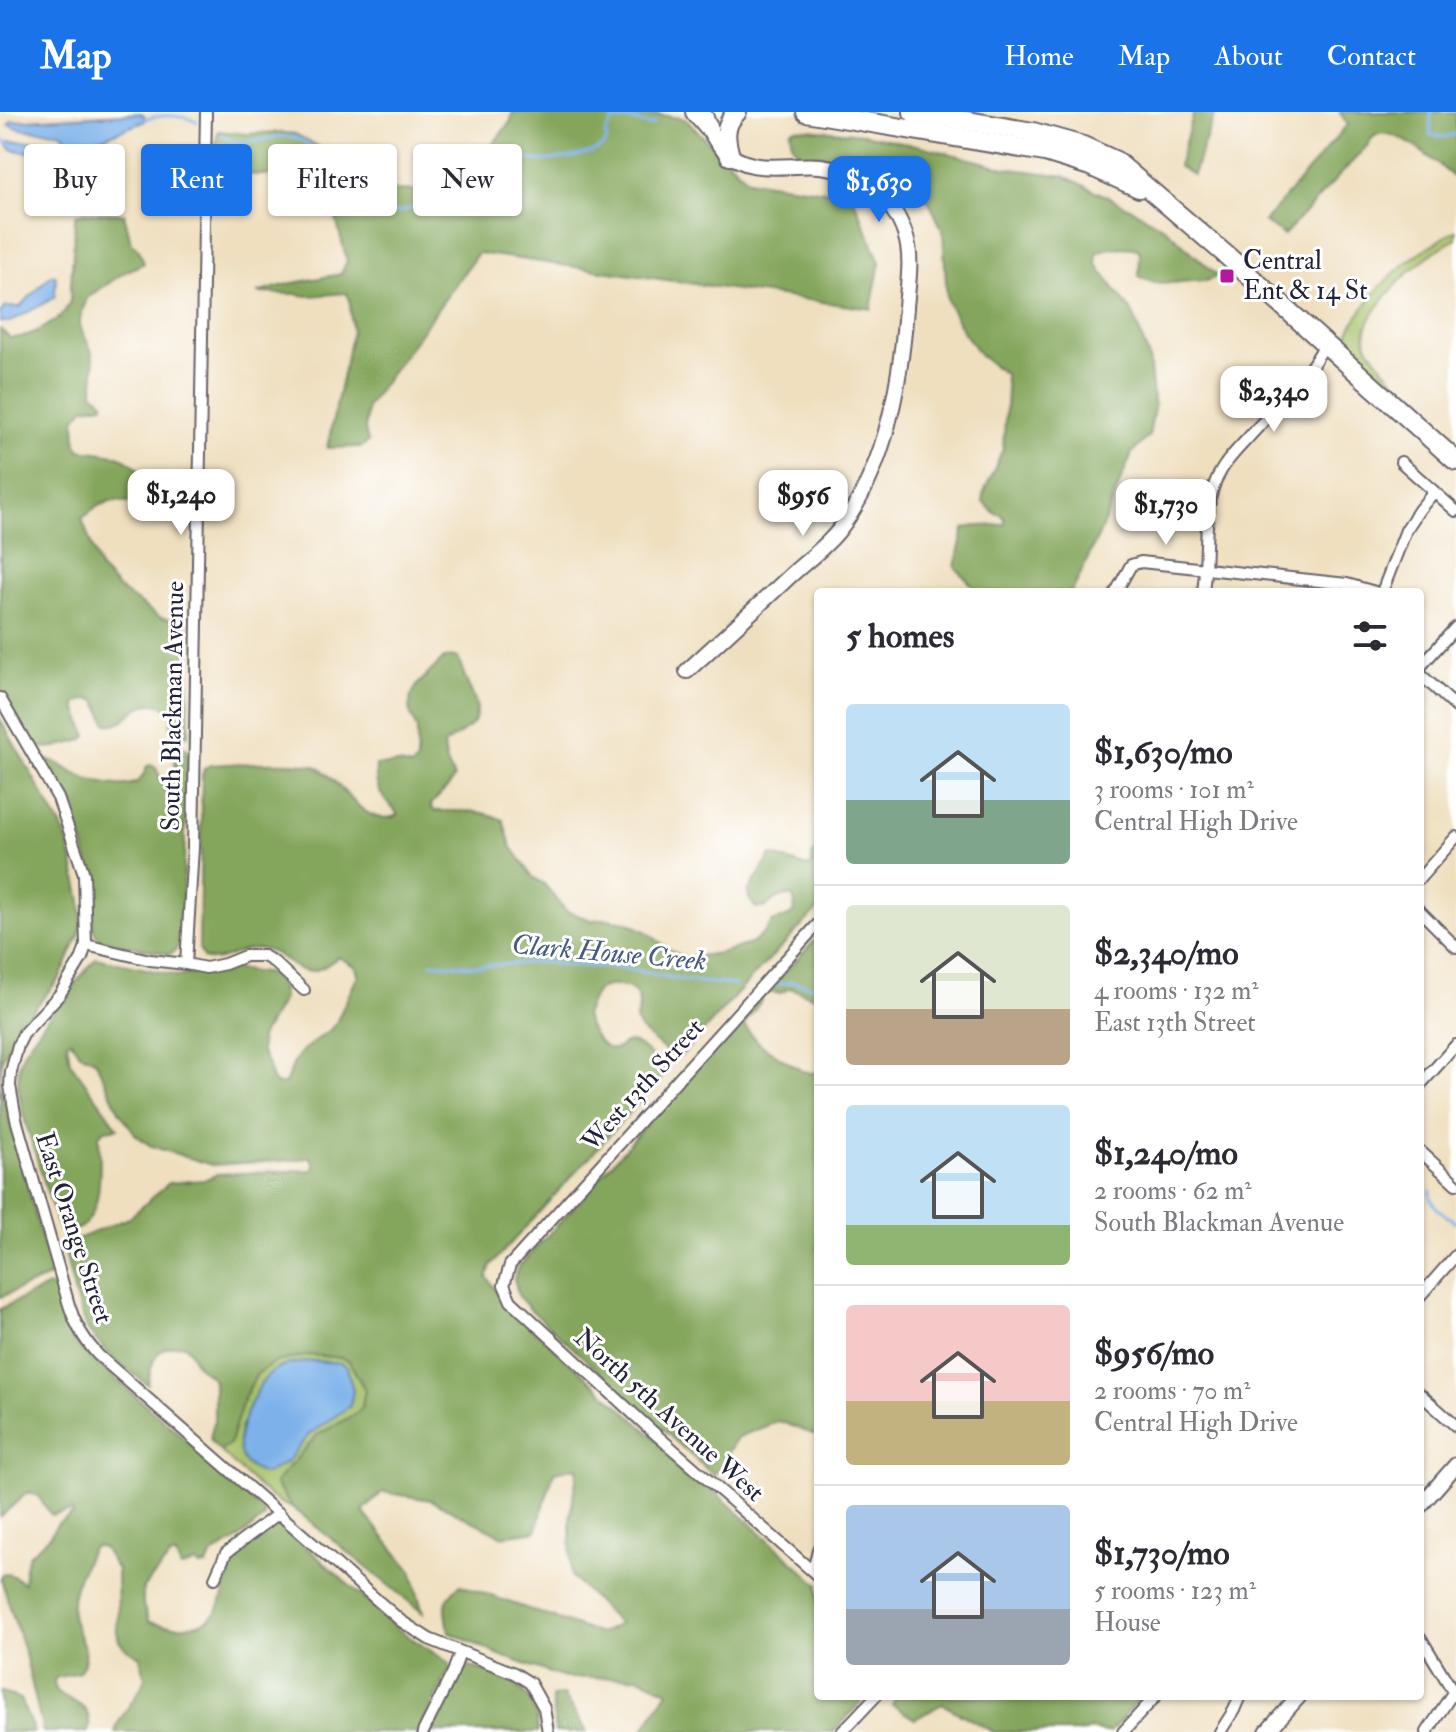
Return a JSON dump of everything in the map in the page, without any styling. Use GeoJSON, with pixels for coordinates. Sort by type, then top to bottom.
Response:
{"type":"FeatureCollection","features":[{"type":"Feature","properties":{"kind":"highway"},"geometry":{"type":"LineString","coordinates":[[695,112],[707,119]]}},
{"type":"Feature","properties":{"kind":"highway"},"geometry":{"type":"LineString","coordinates":[[730,156],[726,130],[729,120],[737,112]]}},
{"type":"Feature","properties":{"kind":"highway"},"geometry":{"type":"LineString","coordinates":[[806,112],[1045,152],[1090,166],[1152,193]]}},
{"type":"Feature","properties":{"kind":"highway"},"geometry":{"type":"LineString","coordinates":[[913,112],[1033,132],[1083,146],[1128,169],[1456,461]]}},
{"type":"Feature","properties":{"kind":"street","name":"South Blackman Avenue"},"geometry":{"type":"LineString","coordinates":[[186,964],[193,847],[206,112]]}},
{"type":"Feature","properties":{"kind":"street"},"geometry":{"type":"LineString","coordinates":[[687,671],[837,533],[857,504],[883,443],[897,389],[910,266],[906,235],[896,215],[880,194],[858,178],[833,168],[757,167],[745,164],[730,156],[714,138],[707,119]]}},
{"type":"Feature","properties":{"kind":"street"},"geometry":{"type":"LineString","coordinates":[[1204,588],[1209,503],[1220,474],[1230,458],[1311,367],[1331,349]]}},
{"type":"Feature","properties":{"kind":"street"},"geometry":{"type":"LineString","coordinates":[[1401,462],[1456,511]]}},
{"type":"Feature","properties":{"kind":"street"},"geometry":{"type":"LineString","coordinates":[[1384,588],[1406,530],[1434,492]]}},
{"type":"Feature","properties":{"kind":"street"},"geometry":{"type":"LineString","coordinates":[[1118,588],[1131,565],[1141,562],[1361,588]]}},
{"type":"Feature","properties":{"kind":"street"},"geometry":{"type":"LineString","coordinates":[[1424,663],[1456,627]]}},
{"type":"Feature","properties":{"kind":"street"},"geometry":{"type":"LineString","coordinates":[[1424,678],[1456,707]]}},
{"type":"Feature","properties":{"kind":"street","name":"East Orange Street"},"geometry":{"type":"LineString","coordinates":[[0,698],[58,798],[84,874],[86,945],[74,973],[60,994],[24,1033],[18,1045],[10,1086],[16,1119],[72,1316],[88,1345],[98,1355],[401,1621],[429,1639],[514,1673],[530,1683],[544,1708],[548,1732]]}},
{"type":"Feature","properties":{"kind":"street"},"geometry":{"type":"LineString","coordinates":[[1424,873],[1456,837]]}},
{"type":"Feature","properties":{"kind":"street"},"geometry":{"type":"LineString","coordinates":[[1424,915],[1456,947]]}},
{"type":"Feature","properties":{"kind":"street","name":"West 13th Street"},"geometry":{"type":"LineString","coordinates":[[505,1279],[510,1265],[814,928]]}},
{"type":"Feature","properties":{"kind":"street"},"geometry":{"type":"LineString","coordinates":[[86,945],[150,960],[206,968],[245,956],[264,956],[304,990]]}},
{"type":"Feature","properties":{"kind":"street"},"geometry":{"type":"LineString","coordinates":[[1424,1081],[1456,1045]]}},
{"type":"Feature","properties":{"kind":"street"},"geometry":{"type":"LineString","coordinates":[[1424,1155],[1456,1184]]}},
{"type":"Feature","properties":{"kind":"street"},"geometry":{"type":"LineString","coordinates":[[1424,1291],[1456,1255]]}},
{"type":"Feature","properties":{"kind":"street","name":"North 5th Avenue West"},"geometry":{"type":"LineString","coordinates":[[505,1279],[505,1290],[511,1301],[652,1431],[814,1572]]}},
{"type":"Feature","properties":{"kind":"street"},"geometry":{"type":"LineString","coordinates":[[1424,1398],[1456,1426]]}},
{"type":"Feature","properties":{"kind":"street"},"geometry":{"type":"LineString","coordinates":[[1424,1501],[1456,1465]]}},
{"type":"Feature","properties":{"kind":"street"},"geometry":{"type":"LineString","coordinates":[[215,1578],[226,1553],[279,1513]]}},
{"type":"Feature","properties":{"kind":"street"},"geometry":{"type":"LineString","coordinates":[[1424,1643],[1455,1690],[1427,1732]]}},
{"type":"Feature","properties":{"kind":"street"},"geometry":{"type":"LineString","coordinates":[[423,1732],[460,1653]]}},
{"type":"Feature","properties":{"kind":"street"},"geometry":{"type":"LineString","coordinates":[[842,1732],[872,1700]]}},
{"type":"Feature","properties":{"kind":"street"},"geometry":{"type":"LineString","coordinates":[[1123,1732],[1152,1700]]}},
{"type":"Feature","properties":{"kind":"street"},"geometry":{"type":"LineString","coordinates":[[1220,1732],[1238,1700]]}},
{"type":"Feature","properties":{"kind":"street"},"geometry":{"type":"LineString","coordinates":[[1267,1732],[1295,1700]]}},
{"type":"Feature","properties":{"kind":"green space"},"geometry":{"type":"Polygon","coordinates":[[[512,112],[642,112],[685,119],[748,180],[852,195],[880,262],[871,309],[478,253],[367,407],[365,430],[368,442],[361,447],[327,448],[352,332],[347,293],[308,296],[257,293],[341,274],[347,261],[335,216],[397,216],[397,190],[413,191],[413,216],[522,216],[522,144],[493,144],[511,121],[512,112]]]}},
{"type":"Feature","properties":{"kind":"green space"},"geometry":{"type":"Polygon","coordinates":[[[1194,112],[1215,112],[1193,175],[1178,166],[1194,112]]]}},
{"type":"Feature","properties":{"kind":"green space"},"geometry":{"type":"Polygon","coordinates":[[[1339,112],[1456,112],[1456,179],[1405,141],[1383,134],[1375,136],[1284,235],[1264,222],[1348,124],[1339,112]]]}},
{"type":"Feature","properties":{"kind":"green space"},"geometry":{"type":"Polygon","coordinates":[[[796,128],[864,134],[1005,168],[1065,176],[1166,229],[1217,275],[1205,281],[1152,282],[1139,276],[1138,249],[1118,248],[1097,252],[1096,262],[1101,271],[1133,313],[1149,358],[1154,408],[1149,436],[1132,453],[1074,588],[974,588],[955,567],[964,529],[1005,524],[1002,515],[983,502],[983,495],[1003,449],[1007,392],[1005,374],[980,355],[962,330],[947,300],[943,231],[928,200],[904,183],[881,179],[847,161],[799,153],[792,145],[790,131],[796,128]]]}},
{"type":"Feature","properties":{"kind":"green space"},"geometry":{"type":"Polygon","coordinates":[[[219,131],[295,134],[314,144],[268,144],[268,175],[252,175],[252,144],[216,144],[219,131]]]}},
{"type":"Feature","properties":{"kind":"green space"},"geometry":{"type":"Polygon","coordinates":[[[76,216],[124,216],[131,242],[139,250],[144,263],[87,298],[82,310],[80,327],[94,362],[93,393],[104,401],[103,405],[84,408],[75,419],[76,445],[80,450],[121,457],[139,472],[146,490],[190,499],[191,504],[111,501],[98,506],[82,519],[100,569],[118,588],[159,617],[187,626],[189,731],[187,736],[177,734],[171,728],[172,710],[155,704],[140,707],[120,722],[107,724],[95,700],[87,699],[77,703],[76,707],[87,736],[83,740],[41,748],[31,743],[0,687],[0,329],[10,338],[27,335],[45,327],[66,308],[70,301],[76,216]]]}},
{"type":"Feature","properties":{"kind":"green space"},"geometry":{"type":"Polygon","coordinates":[[[1456,230],[1456,239],[1422,261],[1388,294],[1370,319],[1366,331],[1366,341],[1374,355],[1416,405],[1349,345],[1348,333],[1369,300],[1394,273],[1456,230]]]}},
{"type":"Feature","properties":{"kind":"green space"},"geometry":{"type":"Polygon","coordinates":[[[457,657],[477,711],[474,722],[444,745],[446,760],[454,778],[431,807],[435,811],[478,812],[503,820],[511,846],[533,877],[544,884],[566,911],[591,920],[627,922],[685,958],[720,953],[753,943],[772,922],[794,912],[793,897],[778,898],[765,908],[756,908],[749,899],[748,892],[771,855],[807,867],[812,864],[814,853],[814,913],[681,1056],[673,1057],[641,1030],[636,1021],[639,1001],[634,991],[617,986],[596,992],[585,1016],[601,1044],[612,1049],[627,1042],[633,1043],[650,1055],[665,1074],[491,1265],[487,1277],[505,1304],[814,1580],[814,1700],[862,1700],[834,1732],[642,1732],[668,1691],[638,1677],[565,1678],[502,1656],[449,1632],[447,1601],[460,1585],[600,1634],[619,1624],[571,1576],[570,1519],[578,1467],[554,1472],[536,1531],[502,1536],[431,1500],[382,1492],[363,1512],[411,1570],[423,1613],[292,1507],[275,1483],[317,1435],[361,1409],[365,1390],[349,1361],[310,1355],[275,1362],[257,1374],[244,1398],[229,1445],[220,1451],[210,1438],[214,1421],[214,1381],[197,1365],[185,1345],[167,1347],[157,1355],[148,1385],[114,1359],[88,1331],[76,1299],[63,1245],[129,1218],[169,1183],[204,1180],[217,1174],[313,1170],[314,1164],[310,1157],[212,1165],[151,1146],[136,1135],[119,1111],[95,1060],[79,1053],[71,1040],[67,1042],[70,1062],[118,1128],[105,1130],[99,1135],[99,1180],[93,1212],[86,1223],[75,1230],[59,1230],[23,1114],[18,1087],[19,1066],[24,1051],[96,958],[178,976],[228,968],[276,975],[283,999],[260,1038],[261,1052],[275,1084],[285,1084],[303,1050],[336,1023],[358,975],[356,967],[338,957],[323,967],[301,970],[276,954],[252,949],[216,960],[203,958],[199,948],[204,769],[210,765],[249,763],[309,765],[326,773],[354,802],[374,816],[385,818],[398,815],[380,792],[376,765],[412,767],[417,761],[417,730],[409,710],[411,696],[418,684],[444,658],[457,657]]]}},
{"type":"Feature","properties":{"kind":"green space"},"geometry":{"type":"Polygon","coordinates":[[[0,719],[62,828],[70,849],[81,901],[82,928],[60,978],[11,1040],[2,1060],[0,1082],[0,719]]]}},
{"type":"Feature","properties":{"kind":"green space"},"geometry":{"type":"Polygon","coordinates":[[[187,748],[188,753],[181,942],[169,954],[101,940],[92,923],[90,870],[81,837],[69,806],[43,764],[45,760],[54,762],[88,779],[123,785],[139,781],[147,766],[151,765],[156,768],[162,782],[172,778],[175,751],[187,748]]]}},
{"type":"Feature","properties":{"kind":"green space"},"geometry":{"type":"Polygon","coordinates":[[[814,941],[814,997],[790,988],[781,993],[771,993],[769,989],[814,941]]]}},
{"type":"Feature","properties":{"kind":"green space"},"geometry":{"type":"Polygon","coordinates":[[[760,995],[762,999],[744,1025],[749,1033],[770,1051],[803,1071],[814,1073],[814,1434],[779,1421],[738,1437],[714,1476],[519,1297],[514,1278],[518,1267],[760,995]]]}},
{"type":"Feature","properties":{"kind":"green space"},"geometry":{"type":"Polygon","coordinates":[[[0,1082],[51,1272],[49,1277],[0,1297],[0,1082]]]}},
{"type":"Feature","properties":{"kind":"green space"},"geometry":{"type":"Polygon","coordinates":[[[48,1286],[57,1292],[65,1321],[82,1350],[264,1512],[264,1517],[236,1541],[212,1554],[207,1565],[195,1563],[181,1568],[176,1556],[171,1556],[143,1588],[143,1605],[149,1622],[186,1626],[196,1625],[212,1616],[221,1602],[231,1561],[239,1550],[274,1524],[283,1526],[399,1630],[449,1663],[451,1667],[418,1732],[115,1732],[145,1678],[140,1657],[119,1641],[116,1626],[117,1570],[103,1548],[96,1546],[91,1549],[77,1580],[72,1605],[74,1622],[85,1650],[83,1664],[79,1672],[55,1678],[58,1692],[86,1711],[88,1732],[43,1732],[25,1654],[1,1579],[2,1575],[9,1574],[24,1583],[29,1555],[49,1537],[58,1523],[73,1514],[72,1511],[51,1515],[38,1496],[28,1492],[0,1517],[0,1309],[48,1286]]]}},
{"type":"Feature","properties":{"kind":"green space"},"geometry":{"type":"Polygon","coordinates":[[[310,1355],[342,1358],[349,1361],[365,1390],[361,1409],[325,1431],[277,1487],[292,1507],[264,1492],[220,1451],[229,1445],[244,1398],[257,1374],[275,1362],[310,1355]],[[313,1361],[261,1384],[240,1428],[265,1474],[287,1462],[309,1434],[336,1416],[347,1367],[340,1363],[313,1361]]]}},
{"type":"Feature","properties":{"kind":"green space"},"geometry":{"type":"Polygon","coordinates":[[[464,1666],[495,1675],[521,1690],[532,1703],[538,1732],[429,1732],[464,1666]]]}},
{"type":"Feature","properties":{"kind":"green space"},"geometry":{"type":"Polygon","coordinates":[[[0,1691],[20,1699],[34,1732],[0,1732],[0,1691]]]}},
{"type":"Feature","properties":{"kind":"green space"},"geometry":{"type":"Polygon","coordinates":[[[564,1695],[587,1732],[555,1732],[552,1696],[564,1695]]]}},
{"type":"Feature","properties":{"kind":"green space"},"geometry":{"type":"Polygon","coordinates":[[[895,1700],[1138,1700],[1110,1732],[1088,1729],[1086,1732],[994,1732],[942,1704],[915,1719],[892,1705],[895,1700]]]}},
{"type":"Feature","properties":{"kind":"water"},"geometry":{"type":"Polygon","coordinates":[[[141,113],[145,121],[86,144],[24,144],[24,152],[11,149],[7,143],[62,142],[66,139],[63,133],[22,129],[9,125],[11,121],[141,113]]]}},
{"type":"Feature","properties":{"kind":"water"},"geometry":{"type":"Polygon","coordinates":[[[51,275],[56,276],[55,296],[52,299],[10,322],[0,322],[0,313],[5,307],[20,307],[51,275]]]}},
{"type":"Feature","properties":{"kind":"water"},"geometry":{"type":"Polygon","coordinates":[[[313,1361],[340,1363],[347,1367],[353,1391],[350,1406],[309,1434],[287,1462],[265,1474],[252,1469],[244,1461],[239,1442],[244,1419],[260,1387],[266,1377],[277,1369],[313,1361]]]}},
{"type":"Feature","properties":{"kind":"waterway"},"geometry":{"type":"LineString","coordinates":[[1431,112],[1430,135],[1444,137],[1456,134]]}},
{"type":"Feature","properties":{"kind":"waterway"},"geometry":{"type":"LineString","coordinates":[[141,120],[169,116],[197,122]]}},
{"type":"Feature","properties":{"kind":"waterway"},"geometry":{"type":"LineString","coordinates":[[522,157],[531,160],[552,160],[594,150],[607,141],[605,133],[614,120],[633,120],[649,125],[655,123]]}},
{"type":"Feature","properties":{"kind":"waterway"},"geometry":{"type":"LineString","coordinates":[[222,135],[239,143],[283,136],[301,140],[326,157],[370,208],[398,212],[413,207]]}},
{"type":"Feature","properties":{"kind":"waterway"},"geometry":{"type":"LineString","coordinates":[[0,138],[10,144]]}},
{"type":"Feature","properties":{"kind":"waterway","name":"Clark House Creek"},"geometry":{"type":"LineString","coordinates":[[431,963],[476,966],[540,962],[622,968],[690,981],[735,985]]}},
{"type":"Feature","properties":{"kind":"waterway","name":"Clark House Creek"},"geometry":{"type":"LineString","coordinates":[[774,985],[791,982],[814,986]]}},
{"type":"Feature","properties":{"kind":"waterway","name":"Clark House Creek"},"geometry":{"type":"LineString","coordinates":[[1431,1191],[1435,1206],[1456,1223]]}},
{"type":"Feature","properties":{"kind":"place","name":"Central Ent & 14 St"},"geometry":{"type":"Point","coordinates":[1227,276]}}]}
